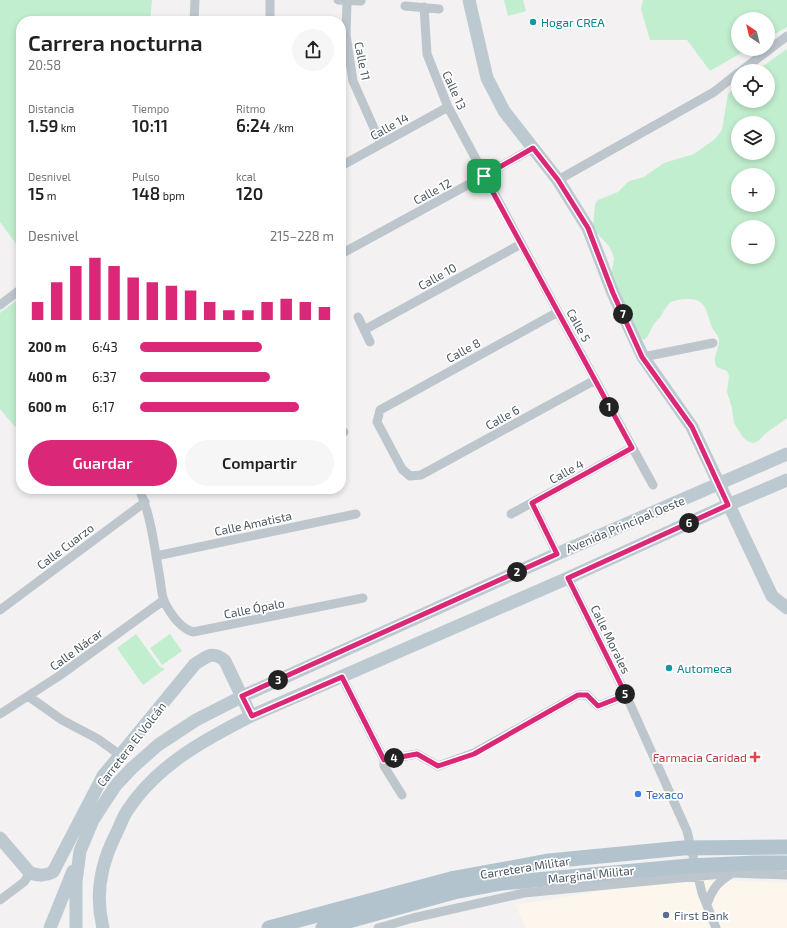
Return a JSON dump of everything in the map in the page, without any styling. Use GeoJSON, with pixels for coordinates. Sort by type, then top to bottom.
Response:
{"type":"FeatureCollection","features":[{"type":"Feature","properties":{"kind":"main road"},"geometry":{"type":"LineString","coordinates":[[469,0],[487,78],[504,111],[558,180],[588,228],[613,293],[642,357],[692,427],[772,596],[787,608]]}},
{"type":"Feature","properties":{"kind":"main road","name":"Avenida Principal Oeste"},"geometry":{"type":"LineString","coordinates":[[76,928],[76,882],[80,851],[93,820],[116,785],[132,768],[158,745],[196,720],[242,696],[557,554],[787,454]]}},
{"type":"Feature","properties":{"kind":"main road","name":"Avenida Principal Oeste"},"geometry":{"type":"LineString","coordinates":[[103,928],[100,915],[99,891],[101,874],[106,855],[126,812],[157,775],[208,738],[252,716],[568,578],[728,505],[787,480]]}},
{"type":"Feature","properties":{"kind":"main road","name":"Carretera El Volcán"},"geometry":{"type":"LineString","coordinates":[[30,872],[36,875],[46,876],[53,872],[103,776],[195,664],[214,654],[218,655],[225,661],[252,716]]}},
{"type":"Feature","properties":{"kind":"main road"},"geometry":{"type":"LineString","coordinates":[[2,842],[30,872]]}},
{"type":"Feature","properties":{"kind":"main road","name":"Carretera Militar"},"geometry":{"type":"LineString","coordinates":[[269,928],[451,879],[549,861],[691,848],[787,847]]}},
{"type":"Feature","properties":{"kind":"main road"},"geometry":{"type":"LineString","coordinates":[[50,928],[80,851]]}},
{"type":"Feature","properties":{"kind":"main road","name":"Carretera Militar"},"geometry":{"type":"LineString","coordinates":[[323,928],[454,892],[502,883],[697,871],[755,863],[787,864]]}},
{"type":"Feature","properties":{"kind":"street"},"geometry":{"type":"LineString","coordinates":[[194,16],[195,0]]}},
{"type":"Feature","properties":{"kind":"street"},"geometry":{"type":"LineString","coordinates":[[270,0],[270,16]]}},
{"type":"Feature","properties":{"kind":"street"},"geometry":{"type":"LineString","coordinates":[[342,0],[361,1]]}},
{"type":"Feature","properties":{"kind":"street","name":"Calle 11"},"geometry":{"type":"LineString","coordinates":[[342,0],[344,16]]}},
{"type":"Feature","properties":{"kind":"street"},"geometry":{"type":"LineString","coordinates":[[404,6],[439,9]]}},
{"type":"Feature","properties":{"kind":"street","name":"Calle 13"},"geometry":{"type":"LineString","coordinates":[[424,8],[426,54],[448,107],[484,176]]}},
{"type":"Feature","properties":{"kind":"street","name":"Calle 11"},"geometry":{"type":"LineString","coordinates":[[346,35],[353,81],[381,144]]}},
{"type":"Feature","properties":{"kind":"street"},"geometry":{"type":"LineString","coordinates":[[750,64],[787,36]]}},
{"type":"Feature","properties":{"kind":"street"},"geometry":{"type":"LineString","coordinates":[[558,180],[714,92],[731,79]]}},
{"type":"Feature","properties":{"kind":"street","name":"Calle 14"},"geometry":{"type":"LineString","coordinates":[[346,163],[448,107]]}},
{"type":"Feature","properties":{"kind":"street","name":"Calle 12"},"geometry":{"type":"LineString","coordinates":[[346,251],[533,148]]}},
{"type":"Feature","properties":{"kind":"street","name":"Calle 5"},"geometry":{"type":"LineString","coordinates":[[484,176],[653,485]]}},
{"type":"Feature","properties":{"kind":"street","name":"Calle 10"},"geometry":{"type":"LineString","coordinates":[[364,330],[521,244]]}},
{"type":"Feature","properties":{"kind":"street"},"geometry":{"type":"LineString","coordinates":[[0,305],[16,293]]}},
{"type":"Feature","properties":{"kind":"street","name":"Calle 8"},"geometry":{"type":"LineString","coordinates":[[421,475],[410,476],[402,469],[377,422],[380,410],[558,312]]}},
{"type":"Feature","properties":{"kind":"street"},"geometry":{"type":"LineString","coordinates":[[358,317],[370,342]]}},
{"type":"Feature","properties":{"kind":"street"},"geometry":{"type":"LineString","coordinates":[[642,357],[712,343]]}},
{"type":"Feature","properties":{"kind":"street","name":"Calle 6"},"geometry":{"type":"LineString","coordinates":[[421,475],[595,380]]}},
{"type":"Feature","properties":{"kind":"street","name":"Calle 4"},"geometry":{"type":"LineString","coordinates":[[511,514],[632,448]]}},
{"type":"Feature","properties":{"kind":"street"},"geometry":{"type":"LineString","coordinates":[[141,494],[145,502],[164,600]]}},
{"type":"Feature","properties":{"kind":"street","name":"Calle Cuarzo"},"geometry":{"type":"LineString","coordinates":[[0,610],[145,502]]}},
{"type":"Feature","properties":{"kind":"street"},"geometry":{"type":"LineString","coordinates":[[532,503],[557,554]]}},
{"type":"Feature","properties":{"kind":"street","name":"Calle Amatista"},"geometry":{"type":"LineString","coordinates":[[156,556],[356,514]]}},
{"type":"Feature","properties":{"kind":"street","name":"Calle Morales"},"geometry":{"type":"LineString","coordinates":[[568,578],[626,695],[687,831],[702,893],[716,928]]}},
{"type":"Feature","properties":{"kind":"street","name":"Calle Ópalo"},"geometry":{"type":"LineString","coordinates":[[164,600],[181,626],[186,630],[193,632],[364,598]]}},
{"type":"Feature","properties":{"kind":"street","name":"Calle Nácar"},"geometry":{"type":"LineString","coordinates":[[0,714],[59,676],[164,600]]}},
{"type":"Feature","properties":{"kind":"street"},"geometry":{"type":"LineString","coordinates":[[342,677],[384,760],[384,766],[402,795]]}},
{"type":"Feature","properties":{"kind":"street"},"geometry":{"type":"LineString","coordinates":[[384,760],[417,754],[438,766],[474,754],[578,695],[587,695],[598,706],[626,695]]}},
{"type":"Feature","properties":{"kind":"street"},"geometry":{"type":"LineString","coordinates":[[28,696],[62,720],[98,739],[120,755]]}},
{"type":"Feature","properties":{"kind":"street","name":"Marginal Militar"},"geometry":{"type":"LineString","coordinates":[[378,928],[413,918],[524,893],[697,871],[787,875]]}},
{"type":"Feature","properties":{"kind":"street"},"geometry":{"type":"LineString","coordinates":[[0,900],[24,882],[30,872]]}},
{"type":"Feature","properties":{"kind":"street"},"geometry":{"type":"LineString","coordinates":[[707,904],[712,890],[719,882],[732,873]]}},
{"type":"Feature","properties":{"kind":"shaded area"},"geometry":{"type":"Polygon","coordinates":[[[722,880],[787,883],[787,928],[526,928],[515,905],[675,881],[722,880]]]}},
{"type":"Feature","properties":{"kind":"green space"},"geometry":{"type":"Polygon","coordinates":[[[0,0],[152,0],[150,16],[16,16],[16,244],[0,222],[0,0]]]}},
{"type":"Feature","properties":{"kind":"green space"},"geometry":{"type":"Polygon","coordinates":[[[504,0],[523,0],[526,11],[508,16],[504,0]]]}},
{"type":"Feature","properties":{"kind":"green space"},"geometry":{"type":"Polygon","coordinates":[[[643,0],[787,0],[787,27],[775,34],[775,12],[731,12],[731,56],[736,56],[710,71],[687,40],[650,40],[641,9],[643,0]]]}},
{"type":"Feature","properties":{"kind":"green space"},"geometry":{"type":"Polygon","coordinates":[[[787,49],[787,418],[766,433],[758,441],[753,443],[747,441],[743,437],[734,423],[732,408],[727,392],[729,376],[727,371],[717,367],[715,364],[719,339],[712,327],[705,307],[702,303],[693,299],[680,299],[671,302],[644,340],[640,337],[611,275],[614,259],[613,254],[593,226],[595,204],[598,200],[618,192],[629,181],[644,177],[664,163],[694,154],[715,139],[722,130],[728,94],[731,91],[731,108],[775,108],[775,64],[766,64],[787,49]]]}},
{"type":"Feature","properties":{"kind":"green space"},"geometry":{"type":"Polygon","coordinates":[[[16,301],[15,427],[0,409],[0,313],[16,301]]]}},
{"type":"Feature","properties":{"kind":"green space"},"geometry":{"type":"Polygon","coordinates":[[[136,634],[160,667],[165,669],[143,685],[117,648],[136,634]]]}},
{"type":"Feature","properties":{"kind":"green space"},"geometry":{"type":"Polygon","coordinates":[[[170,634],[182,651],[162,665],[150,648],[170,634]]]}},
{"type":"Feature","properties":{"kind":"place","name":"Hogar CREA"},"geometry":{"type":"Point","coordinates":[533,22]}},
{"type":"Feature","properties":{"kind":"place","name":"Automeca"},"geometry":{"type":"Point","coordinates":[669,668]}},
{"type":"Feature","properties":{"kind":"place","name":"Farmacia Caridad"},"geometry":{"type":"Point","coordinates":[755,757]}},
{"type":"Feature","properties":{"kind":"place","name":"Texaco"},"geometry":{"type":"Point","coordinates":[638,794]}},
{"type":"Feature","properties":{"kind":"place","name":"First Bank"},"geometry":{"type":"Point","coordinates":[666,915]}},
{"type":"Feature","properties":{"kind":"route"},"geometry":{"type":"LineString","coordinates":[[533,148],[558,180],[588,228],[613,293],[642,357],[692,427],[728,505],[568,578],[626,695],[598,706],[587,695],[578,695],[474,754],[438,766],[417,754],[384,760],[342,677],[252,716],[242,696],[557,554],[532,503],[632,448],[484,176],[533,148]]}}]}
